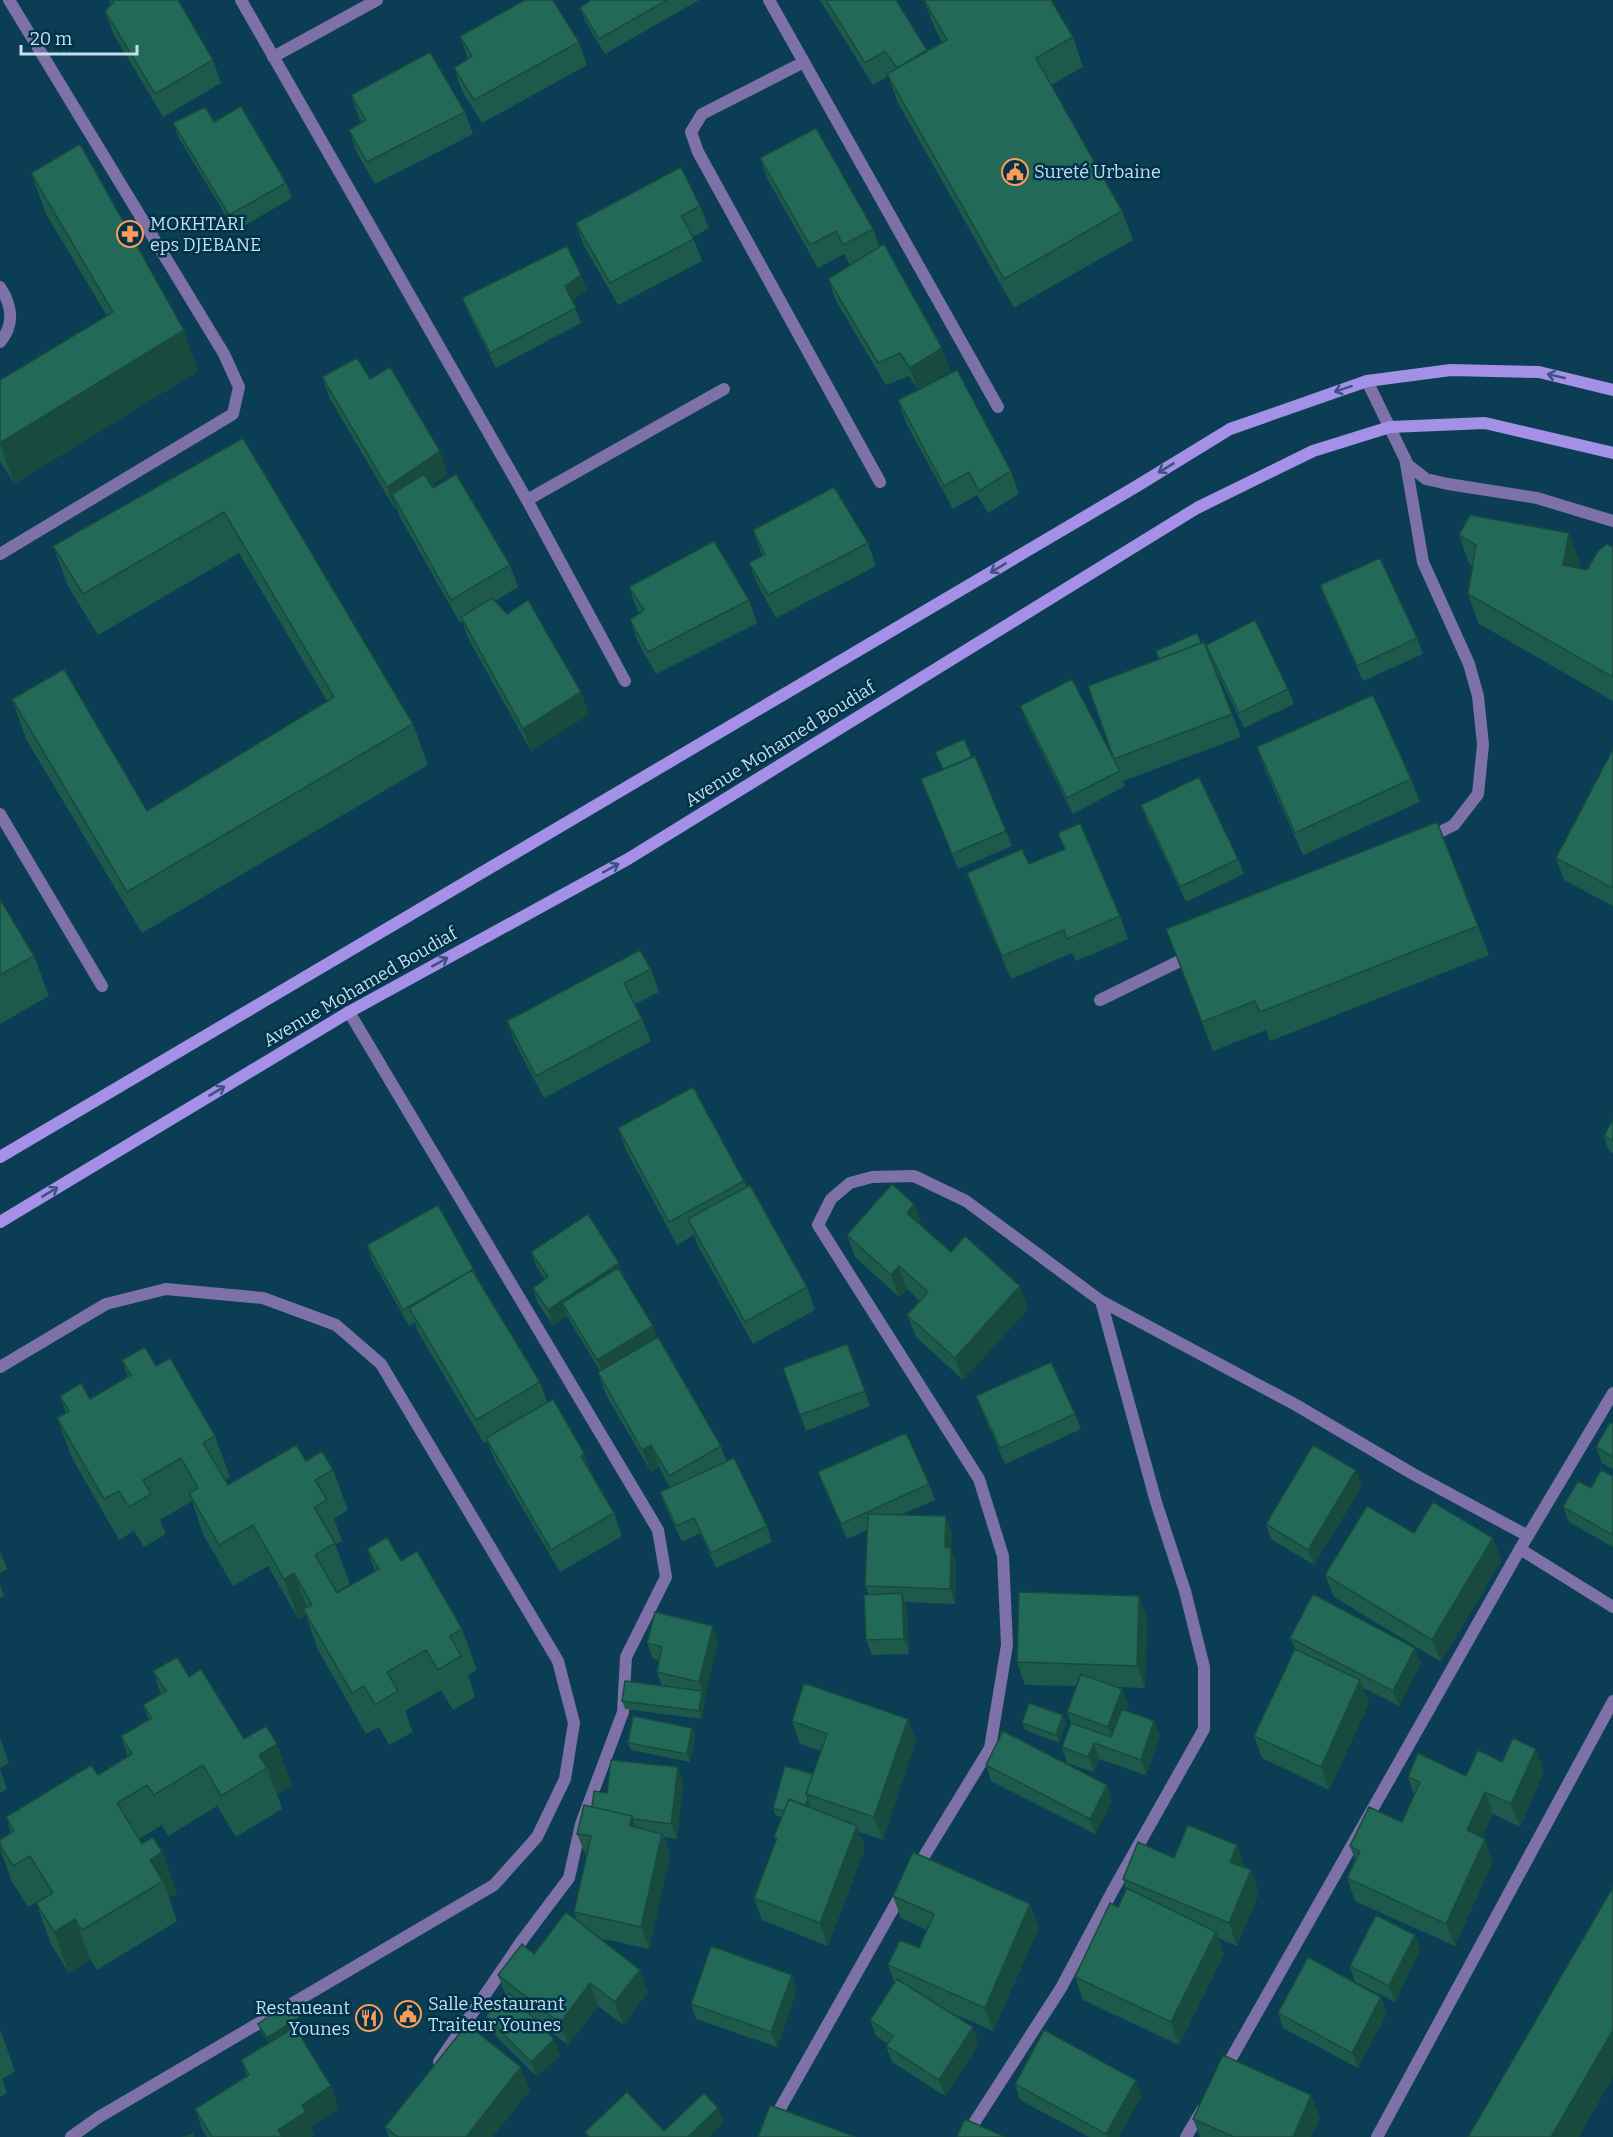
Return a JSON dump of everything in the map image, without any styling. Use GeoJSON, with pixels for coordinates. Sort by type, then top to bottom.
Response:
{"type":"FeatureCollection","features":[{"type":"Feature","properties":{"kind":"main road","name":"Avenue Mohamed Boudiaf"},"geometry":{"type":"LineString","coordinates":[[0,1157],[1230,429],[1367,381],[1451,370],[1539,372],[1613,390]]}},
{"type":"Feature","properties":{"kind":"main road","name":"Avenue Mohamed Boudiaf"},"geometry":{"type":"LineString","coordinates":[[0,1222],[349,1012],[628,859],[1197,508],[1312,451],[1390,427],[1485,423],[1613,453]]}},
{"type":"Feature","properties":{"kind":"street"},"geometry":{"type":"LineString","coordinates":[[0,554],[233,414],[239,387],[224,354],[9,0]]}},
{"type":"Feature","properties":{"kind":"street"},"geometry":{"type":"LineString","coordinates":[[241,0],[527,500],[625,681]]}},
{"type":"Feature","properties":{"kind":"street"},"geometry":{"type":"LineString","coordinates":[[273,57],[377,0]]}},
{"type":"Feature","properties":{"kind":"street"},"geometry":{"type":"LineString","coordinates":[[768,0],[998,407]]}},
{"type":"Feature","properties":{"kind":"street"},"geometry":{"type":"LineString","coordinates":[[804,62],[702,114],[691,132],[698,152],[880,482]]}},
{"type":"Feature","properties":{"kind":"street"},"geometry":{"type":"LineString","coordinates":[[0,287],[8,300],[11,314],[9,328],[0,342]]}},
{"type":"Feature","properties":{"kind":"street"},"geometry":{"type":"LineString","coordinates":[[1367,381],[1408,465],[1426,479],[1537,498],[1613,521]]}},
{"type":"Feature","properties":{"kind":"street"},"geometry":{"type":"LineString","coordinates":[[527,500],[724,389]]}},
{"type":"Feature","properties":{"kind":"street"},"geometry":{"type":"LineString","coordinates":[[1405,458],[1423,562],[1469,664],[1478,696],[1483,745],[1478,794],[1454,825],[1411,846]]}},
{"type":"Feature","properties":{"kind":"street"},"geometry":{"type":"LineString","coordinates":[[0,814],[102,986]]}},
{"type":"Feature","properties":{"kind":"street"},"geometry":{"type":"LineString","coordinates":[[1100,1000],[1196,952]]}},
{"type":"Feature","properties":{"kind":"street"},"geometry":{"type":"LineString","coordinates":[[349,1012],[658,1530],[666,1577],[626,1657],[623,1712],[581,1824],[569,1878],[523,1939],[432,2071]]}},
{"type":"Feature","properties":{"kind":"street"},"geometry":{"type":"LineString","coordinates":[[764,2137],[925,1854],[990,1748],[1007,1645],[1003,1556],[979,1479],[818,1225],[831,1199],[850,1184],[872,1177],[914,1176],[966,1201],[1101,1301],[1296,1405],[1413,1474],[1528,1536]]}},
{"type":"Feature","properties":{"kind":"street"},"geometry":{"type":"LineString","coordinates":[[0,1367],[106,1304],[166,1289],[263,1298],[336,1325],[381,1364],[558,1661],[574,1723],[565,1779],[537,1837],[494,1885],[109,2111],[71,2137]]}},
{"type":"Feature","properties":{"kind":"street"},"geometry":{"type":"LineString","coordinates":[[965,2137],[1061,1988],[1204,1729],[1204,1667],[1185,1591],[1156,1502],[1101,1301]]}},
{"type":"Feature","properties":{"kind":"street"},"geometry":{"type":"LineString","coordinates":[[1186,2137],[1520,1549],[1613,1393]]}},
{"type":"Feature","properties":{"kind":"street"},"geometry":{"type":"LineString","coordinates":[[1520,1549],[1613,1607]]}},
{"type":"Feature","properties":{"kind":"street"},"geometry":{"type":"LineString","coordinates":[[1377,2137],[1613,1701]]}},
{"type":"Feature","properties":{"kind":"building"},"geometry":{"type":"Polygon","coordinates":[[[112,0],[178,0],[213,60],[155,94],[105,11],[114,2],[112,0]]]}},
{"type":"Feature","properties":{"kind":"building"},"geometry":{"type":"Polygon","coordinates":[[[525,0],[553,0],[579,42],[474,100],[454,68],[472,56],[460,36],[525,0]]]}},
{"type":"Feature","properties":{"kind":"building"},"geometry":{"type":"Polygon","coordinates":[[[591,0],[667,0],[599,39],[580,8],[591,0]]]}},
{"type":"Feature","properties":{"kind":"building"},"geometry":{"type":"Polygon","coordinates":[[[826,0],[896,0],[927,50],[897,68],[885,51],[865,63],[826,0]]]}},
{"type":"Feature","properties":{"kind":"building","name":"Sureté Urbaine"},"geometry":{"type":"Polygon","coordinates":[[[924,0],[1051,0],[1073,37],[1036,58],[1122,211],[1004,279],[887,74],[947,40],[924,0]]]}},
{"type":"Feature","properties":{"kind":"building"},"geometry":{"type":"Polygon","coordinates":[[[430,52],[465,112],[367,162],[349,130],[366,120],[351,95],[430,52]]]}},
{"type":"Feature","properties":{"kind":"building"},"geometry":{"type":"Polygon","coordinates":[[[241,106],[286,183],[229,215],[173,123],[205,107],[214,122],[241,106]]]}},
{"type":"Feature","properties":{"kind":"building"},"geometry":{"type":"Polygon","coordinates":[[[816,128],[873,229],[843,245],[836,231],[810,245],[760,158],[816,128]]]}},
{"type":"Feature","properties":{"kind":"building"},"geometry":{"type":"Polygon","coordinates":[[[80,144],[184,330],[0,443],[0,380],[113,312],[31,173],[80,144]]]}},
{"type":"Feature","properties":{"kind":"building"},"geometry":{"type":"Polygon","coordinates":[[[681,167],[700,206],[681,216],[694,239],[610,283],[576,223],[681,167]]]}},
{"type":"Feature","properties":{"kind":"building"},"geometry":{"type":"Polygon","coordinates":[[[884,244],[942,348],[910,368],[900,353],[878,363],[828,279],[884,244]]]}},
{"type":"Feature","properties":{"kind":"building"},"geometry":{"type":"Polygon","coordinates":[[[567,246],[581,275],[565,286],[576,308],[490,353],[462,298],[567,246]]]}},
{"type":"Feature","properties":{"kind":"building"},"geometry":{"type":"Polygon","coordinates":[[[357,358],[370,379],[390,367],[440,451],[387,487],[322,377],[357,358]]]}},
{"type":"Feature","properties":{"kind":"building"},"geometry":{"type":"Polygon","coordinates":[[[957,370],[1011,471],[979,491],[969,472],[944,486],[898,400],[957,370]]]}},
{"type":"Feature","properties":{"kind":"building"},"geometry":{"type":"Polygon","coordinates":[[[243,438],[413,724],[127,892],[12,699],[64,669],[147,811],[334,697],[224,512],[83,594],[53,546],[243,438]]]}},
{"type":"Feature","properties":{"kind":"building"},"geometry":{"type":"Polygon","coordinates":[[[424,474],[433,488],[456,474],[510,565],[451,600],[392,494],[424,474]]]}},
{"type":"Feature","properties":{"kind":"building"},"geometry":{"type":"Polygon","coordinates":[[[834,487],[868,543],[768,595],[749,563],[765,554],[753,530],[834,487]]]}},
{"type":"Feature","properties":{"kind":"building"},"geometry":{"type":"Polygon","coordinates":[[[1470,515],[1569,533],[1563,565],[1587,570],[1598,551],[1607,544],[1613,547],[1613,677],[1468,594],[1476,545],[1459,535],[1470,515]]]}},
{"type":"Feature","properties":{"kind":"building"},"geometry":{"type":"Polygon","coordinates":[[[714,541],[749,600],[648,652],[630,620],[644,610],[629,587],[714,541]]]}},
{"type":"Feature","properties":{"kind":"building"},"geometry":{"type":"Polygon","coordinates":[[[1380,558],[1417,638],[1357,666],[1320,585],[1380,558]]]}},
{"type":"Feature","properties":{"kind":"building"},"geometry":{"type":"Polygon","coordinates":[[[492,598],[507,614],[528,600],[581,692],[523,729],[461,617],[492,598]]]}},
{"type":"Feature","properties":{"kind":"building"},"geometry":{"type":"Polygon","coordinates":[[[1255,620],[1288,689],[1239,713],[1206,645],[1255,620]]]}},
{"type":"Feature","properties":{"kind":"building"},"geometry":{"type":"Polygon","coordinates":[[[1197,633],[1201,643],[1159,659],[1156,651],[1197,633]]]}},
{"type":"Feature","properties":{"kind":"building"},"geometry":{"type":"Polygon","coordinates":[[[1204,642],[1232,714],[1114,759],[1088,686],[1204,642]]]}},
{"type":"Feature","properties":{"kind":"building"},"geometry":{"type":"Polygon","coordinates":[[[1072,679],[1120,771],[1067,798],[1020,706],[1072,679]]]}},
{"type":"Feature","properties":{"kind":"building"},"geometry":{"type":"Polygon","coordinates":[[[1373,695],[1411,779],[1295,833],[1257,747],[1373,695]]]}},
{"type":"Feature","properties":{"kind":"building"},"geometry":{"type":"Polygon","coordinates":[[[964,739],[972,757],[943,769],[935,752],[964,739]]]}},
{"type":"Feature","properties":{"kind":"building"},"geometry":{"type":"Polygon","coordinates":[[[1613,749],[1613,888],[1556,858],[1613,749]]]}},
{"type":"Feature","properties":{"kind":"building"},"geometry":{"type":"Polygon","coordinates":[[[975,756],[1006,831],[952,854],[921,779],[975,756]]]}},
{"type":"Feature","properties":{"kind":"building"},"geometry":{"type":"Polygon","coordinates":[[[1199,777],[1238,859],[1180,887],[1141,805],[1199,777]]]}},
{"type":"Feature","properties":{"kind":"building"},"geometry":{"type":"Polygon","coordinates":[[[1437,822],[1478,926],[1260,1012],[1255,1001],[1202,1022],[1166,929],[1437,822]]]}},
{"type":"Feature","properties":{"kind":"building"},"geometry":{"type":"Polygon","coordinates":[[[1080,823],[1120,916],[1067,939],[1064,930],[1002,956],[967,873],[1022,849],[1029,864],[1065,849],[1058,833],[1080,823]]]}},
{"type":"Feature","properties":{"kind":"building"},"geometry":{"type":"Polygon","coordinates":[[[0,899],[34,956],[0,975],[0,899]]]}},
{"type":"Feature","properties":{"kind":"building"},"geometry":{"type":"Polygon","coordinates":[[[640,950],[651,969],[624,983],[642,1019],[536,1076],[507,1021],[640,950]]]}},
{"type":"Feature","properties":{"kind":"building"},"geometry":{"type":"Polygon","coordinates":[[[693,1087],[744,1181],[669,1222],[618,1128],[693,1087]]]}},
{"type":"Feature","properties":{"kind":"building"},"geometry":{"type":"Polygon","coordinates":[[[1613,1119],[1613,1141],[1604,1136],[1613,1119]]]}},
{"type":"Feature","properties":{"kind":"building"},"geometry":{"type":"Polygon","coordinates":[[[892,1184],[914,1204],[907,1213],[951,1252],[965,1236],[1020,1286],[955,1358],[907,1315],[928,1292],[899,1266],[891,1275],[847,1235],[892,1184]]]}},
{"type":"Feature","properties":{"kind":"building"},"geometry":{"type":"Polygon","coordinates":[[[750,1185],[807,1287],[745,1322],[688,1219],[750,1185]]]}},
{"type":"Feature","properties":{"kind":"building"},"geometry":{"type":"Polygon","coordinates":[[[438,1205],[474,1270],[403,1310],[367,1245],[438,1205]]]}},
{"type":"Feature","properties":{"kind":"building"},"geometry":{"type":"Polygon","coordinates":[[[588,1214],[619,1263],[548,1310],[533,1288],[548,1277],[531,1252],[588,1214]]]}},
{"type":"Feature","properties":{"kind":"building"},"geometry":{"type":"Polygon","coordinates":[[[618,1268],[653,1326],[597,1360],[562,1303],[618,1268]]]}},
{"type":"Feature","properties":{"kind":"building"},"geometry":{"type":"Polygon","coordinates":[[[472,1270],[540,1382],[476,1420],[409,1308],[472,1270]]]}},
{"type":"Feature","properties":{"kind":"building"},"geometry":{"type":"Polygon","coordinates":[[[658,1337],[721,1446],[669,1476],[651,1445],[642,1450],[598,1372],[658,1337]]]}},
{"type":"Feature","properties":{"kind":"building"},"geometry":{"type":"Polygon","coordinates":[[[847,1344],[865,1391],[800,1415],[783,1368],[847,1344]]]}},
{"type":"Feature","properties":{"kind":"building"},"geometry":{"type":"Polygon","coordinates":[[[145,1347],[156,1366],[170,1358],[215,1436],[203,1443],[228,1485],[296,1445],[306,1461],[322,1451],[333,1470],[315,1480],[327,1500],[314,1507],[335,1543],[315,1555],[337,1593],[379,1569],[367,1549],[387,1537],[401,1561],[417,1551],[462,1629],[450,1636],[461,1656],[438,1670],[426,1650],[387,1672],[398,1691],[375,1705],[364,1686],[352,1693],[303,1609],[312,1605],[294,1573],[284,1579],[253,1525],[219,1545],[189,1493],[198,1488],[181,1458],[143,1480],[151,1494],[129,1507],[119,1491],[104,1499],[57,1418],[69,1411],[60,1396],[81,1383],[90,1399],[131,1375],[122,1360],[145,1347]]]}},
{"type":"Feature","properties":{"kind":"building"},"geometry":{"type":"Polygon","coordinates":[[[1051,1362],[1075,1414],[1000,1448],[976,1396],[1051,1362]]]}},
{"type":"Feature","properties":{"kind":"building"},"geometry":{"type":"Polygon","coordinates":[[[553,1399],[584,1453],[581,1456],[614,1513],[551,1550],[486,1438],[553,1399]]]}},
{"type":"Feature","properties":{"kind":"building"},"geometry":{"type":"Polygon","coordinates":[[[1610,1422],[1613,1424],[1613,1457],[1596,1447],[1610,1422]]]}},
{"type":"Feature","properties":{"kind":"building"},"geometry":{"type":"Polygon","coordinates":[[[906,1433],[929,1484],[841,1524],[818,1472],[906,1433]]]}},
{"type":"Feature","properties":{"kind":"building"},"geometry":{"type":"Polygon","coordinates":[[[1313,1445],[1356,1470],[1308,1550],[1266,1524],[1313,1445]]]}},
{"type":"Feature","properties":{"kind":"building"},"geometry":{"type":"Polygon","coordinates":[[[734,1458],[767,1526],[711,1553],[694,1518],[676,1526],[660,1492],[734,1458]]]}},
{"type":"Feature","properties":{"kind":"building"},"geometry":{"type":"Polygon","coordinates":[[[1601,1470],[1613,1476],[1613,1535],[1563,1507],[1578,1481],[1591,1488],[1601,1470]]]}},
{"type":"Feature","properties":{"kind":"building"},"geometry":{"type":"Polygon","coordinates":[[[1433,1502],[1493,1538],[1432,1640],[1325,1575],[1367,1506],[1414,1533],[1433,1502]]]}},
{"type":"Feature","properties":{"kind":"building"},"geometry":{"type":"Polygon","coordinates":[[[868,1514],[946,1516],[945,1547],[951,1548],[950,1589],[865,1586],[868,1514]]]}},
{"type":"Feature","properties":{"kind":"building"},"geometry":{"type":"Polygon","coordinates":[[[1019,1592],[1139,1596],[1137,1666],[1017,1662],[1019,1592]]]}},
{"type":"Feature","properties":{"kind":"building"},"geometry":{"type":"Polygon","coordinates":[[[902,1593],[904,1639],[866,1640],[864,1595],[902,1593]]]}},
{"type":"Feature","properties":{"kind":"building"},"geometry":{"type":"Polygon","coordinates":[[[1313,1594],[1415,1648],[1393,1691],[1290,1638],[1313,1594]]]}},
{"type":"Feature","properties":{"kind":"building"},"geometry":{"type":"Polygon","coordinates":[[[655,1612],[713,1626],[699,1682],[657,1672],[662,1647],[647,1643],[655,1612]]]}},
{"type":"Feature","properties":{"kind":"building"},"geometry":{"type":"Polygon","coordinates":[[[1295,1649],[1360,1680],[1321,1767],[1254,1736],[1295,1649]]]}},
{"type":"Feature","properties":{"kind":"building"},"geometry":{"type":"Polygon","coordinates":[[[177,1657],[189,1677],[201,1669],[244,1739],[266,1726],[277,1744],[259,1755],[267,1768],[221,1796],[203,1765],[154,1795],[147,1785],[117,1803],[142,1844],[153,1837],[162,1852],[150,1860],[163,1881],[82,1930],[75,1919],[54,1932],[36,1903],[53,1893],[30,1856],[13,1866],[0,1845],[0,1840],[14,1831],[6,1817],[91,1765],[98,1775],[132,1754],[121,1736],[152,1718],[143,1705],[166,1691],[153,1671],[177,1657]]]}},
{"type":"Feature","properties":{"kind":"building"},"geometry":{"type":"Polygon","coordinates":[[[1081,1674],[1122,1689],[1108,1727],[1067,1712],[1081,1674]]]}},
{"type":"Feature","properties":{"kind":"building"},"geometry":{"type":"Polygon","coordinates":[[[625,1681],[702,1691],[699,1711],[622,1701],[625,1681]]]}},
{"type":"Feature","properties":{"kind":"building"},"geometry":{"type":"Polygon","coordinates":[[[804,1683],[908,1719],[874,1817],[806,1794],[827,1734],[792,1721],[804,1683]]]}},
{"type":"Feature","properties":{"kind":"building"},"geometry":{"type":"Polygon","coordinates":[[[1029,1703],[1063,1715],[1056,1735],[1022,1723],[1029,1703]]]}},
{"type":"Feature","properties":{"kind":"building"},"geometry":{"type":"Polygon","coordinates":[[[1122,1709],[1154,1721],[1141,1760],[1094,1743],[1088,1757],[1062,1747],[1071,1723],[1111,1737],[1122,1709]]]}},
{"type":"Feature","properties":{"kind":"building"},"geometry":{"type":"Polygon","coordinates":[[[633,1716],[692,1728],[687,1754],[628,1743],[633,1716]]]}},
{"type":"Feature","properties":{"kind":"building"},"geometry":{"type":"Polygon","coordinates":[[[1003,1731],[1107,1785],[1090,1819],[986,1765],[1003,1731]]]}},
{"type":"Feature","properties":{"kind":"building"},"geometry":{"type":"Polygon","coordinates":[[[1513,1738],[1536,1749],[1511,1804],[1485,1792],[1467,1830],[1485,1839],[1446,1924],[1347,1878],[1360,1851],[1350,1846],[1369,1807],[1402,1822],[1420,1782],[1408,1777],[1418,1753],[1466,1776],[1478,1750],[1502,1762],[1513,1738]]]}},
{"type":"Feature","properties":{"kind":"building"},"geometry":{"type":"Polygon","coordinates":[[[611,1760],[678,1767],[671,1824],[633,1819],[632,1816],[592,1807],[594,1791],[607,1793],[611,1760]]]}},
{"type":"Feature","properties":{"kind":"building"},"geometry":{"type":"Polygon","coordinates":[[[785,1766],[813,1774],[806,1794],[808,1798],[805,1806],[789,1799],[784,1811],[773,1808],[785,1766]]]}},
{"type":"Feature","properties":{"kind":"building"},"geometry":{"type":"Polygon","coordinates":[[[789,1799],[857,1826],[820,1923],[754,1898],[789,1799]]]}},
{"type":"Feature","properties":{"kind":"building"},"geometry":{"type":"Polygon","coordinates":[[[584,1805],[632,1816],[630,1826],[662,1834],[641,1927],[574,1912],[591,1836],[577,1834],[584,1805]]]}},
{"type":"Feature","properties":{"kind":"building"},"geometry":{"type":"Polygon","coordinates":[[[1188,1825],[1237,1845],[1230,1862],[1251,1870],[1229,1923],[1123,1879],[1138,1842],[1174,1858],[1188,1825]]]}},
{"type":"Feature","properties":{"kind":"building"},"geometry":{"type":"Polygon","coordinates":[[[913,1852],[1030,1904],[985,2008],[888,1965],[900,1940],[919,1948],[934,1914],[893,1896],[913,1852]]]}},
{"type":"Feature","properties":{"kind":"building"},"geometry":{"type":"Polygon","coordinates":[[[1613,1887],[1613,2030],[1551,2137],[1468,2137],[1613,1887]]]}},
{"type":"Feature","properties":{"kind":"building"},"geometry":{"type":"Polygon","coordinates":[[[1127,1888],[1216,1932],[1171,2022],[1075,1977],[1110,1903],[1118,1907],[1127,1888]]]}},
{"type":"Feature","properties":{"kind":"building"},"geometry":{"type":"Polygon","coordinates":[[[566,1912],[640,1970],[615,2002],[590,1983],[560,2023],[498,1975],[522,1944],[534,1954],[566,1912]]]}},
{"type":"Feature","properties":{"kind":"building"},"geometry":{"type":"Polygon","coordinates":[[[1376,1915],[1415,1935],[1389,1986],[1350,1966],[1376,1915]]]}},
{"type":"Feature","properties":{"kind":"building"},"geometry":{"type":"Polygon","coordinates":[[[711,1946],[792,1975],[771,2032],[691,2004],[711,1946]]]}},
{"type":"Feature","properties":{"kind":"building"},"geometry":{"type":"Polygon","coordinates":[[[1308,1957],[1381,1997],[1352,2053],[1278,2013],[1308,1957]]]}},
{"type":"Feature","properties":{"kind":"building"},"geometry":{"type":"Polygon","coordinates":[[[897,1979],[973,2027],[939,2080],[886,2046],[893,2036],[870,2020],[897,1979]]]}},
{"type":"Feature","properties":{"kind":"building"},"geometry":{"type":"Polygon","coordinates":[[[509,1993],[554,2039],[531,2062],[486,2016],[509,1993]]]}},
{"type":"Feature","properties":{"kind":"building"},"geometry":{"type":"Polygon","coordinates":[[[290,2002],[300,2017],[267,2038],[258,2024],[290,2002]]]}},
{"type":"Feature","properties":{"kind":"building"},"geometry":{"type":"Polygon","coordinates":[[[467,2024],[521,2067],[466,2137],[398,2137],[385,2127],[467,2024]]]}},
{"type":"Feature","properties":{"kind":"building"},"geometry":{"type":"Polygon","coordinates":[[[295,2027],[331,2086],[302,2105],[306,2112],[278,2130],[283,2137],[212,2137],[195,2109],[249,2075],[241,2060],[295,2027]]]}},
{"type":"Feature","properties":{"kind":"building"},"geometry":{"type":"Polygon","coordinates":[[[1044,2030],[1136,2080],[1106,2134],[1015,2084],[1044,2030]]]}},
{"type":"Feature","properties":{"kind":"building"},"geometry":{"type":"Polygon","coordinates":[[[1223,2055],[1311,2095],[1293,2137],[1234,2137],[1193,2119],[1223,2055]]]}},
{"type":"Feature","properties":{"kind":"building"},"geometry":{"type":"Polygon","coordinates":[[[627,2092],[664,2131],[704,2093],[718,2108],[688,2137],[589,2137],[585,2132],[627,2092]]]}},
{"type":"Feature","properties":{"kind":"building"},"geometry":{"type":"Polygon","coordinates":[[[770,2105],[856,2137],[758,2137],[770,2105]]]}},
{"type":"Feature","properties":{"kind":"building"},"geometry":{"type":"Polygon","coordinates":[[[965,2119],[1005,2137],[957,2137],[965,2119]]]}},
{"type":"Feature","properties":{"kind":"place","name":"Sureté Urbaine"},"geometry":{"type":"Point","coordinates":[1015,172]}},
{"type":"Feature","properties":{"kind":"place","name":"MOKHTARI eps DJEBANE"},"geometry":{"type":"Point","coordinates":[130,234]}},
{"type":"Feature","properties":{"kind":"place","name":"Salle Restaurant Traiteur Younes"},"geometry":{"type":"Point","coordinates":[408,2014]}},
{"type":"Feature","properties":{"kind":"place","name":"Restaueant Younes"},"geometry":{"type":"Point","coordinates":[369,2018]}}]}
